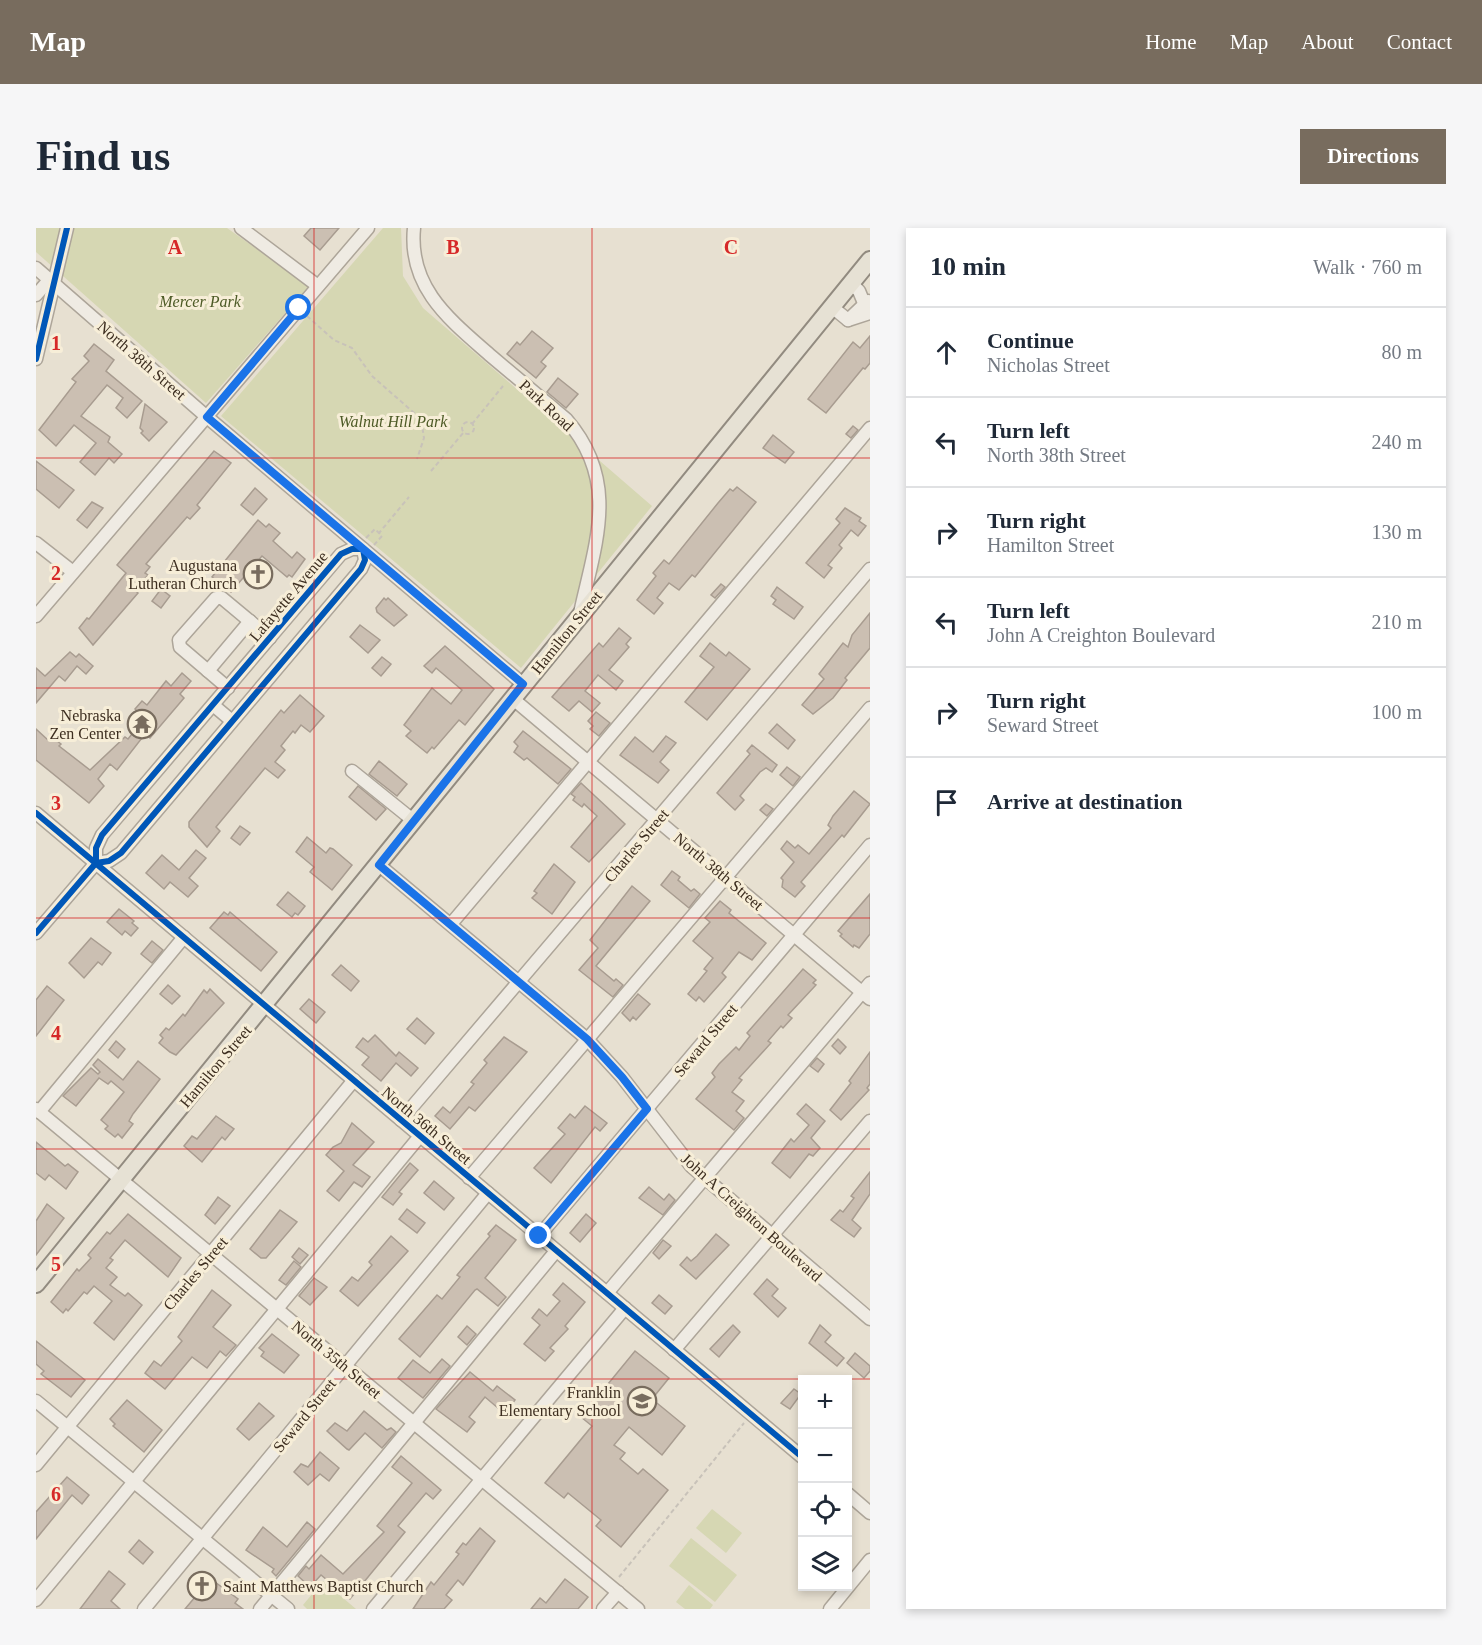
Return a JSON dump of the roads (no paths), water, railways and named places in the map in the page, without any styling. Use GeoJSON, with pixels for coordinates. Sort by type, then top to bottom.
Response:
{"type":"FeatureCollection","features":[{"type":"Feature","properties":{"kind":"main road","name":"Hamilton Street"},"geometry":{"type":"LineString","coordinates":[[36,1284],[870,260]]}},
{"type":"Feature","properties":{"kind":"street"},"geometry":{"type":"LineString","coordinates":[[36,359],[52,282],[67,228]]}},
{"type":"Feature","properties":{"kind":"street"},"geometry":{"type":"LineString","coordinates":[[241,228],[318,286]]}},
{"type":"Feature","properties":{"kind":"street"},"geometry":{"type":"LineString","coordinates":[[36,616],[368,228]]}},
{"type":"Feature","properties":{"kind":"street","name":"Park Road"},"geometry":{"type":"LineString","coordinates":[[414,228],[413,248],[417,270],[437,307],[566,419],[581,438],[594,463],[600,488],[601,513],[580,615]]}},
{"type":"Feature","properties":{"kind":"street","name":"North 38th Street"},"geometry":{"type":"LineString","coordinates":[[36,268],[207,417],[368,544],[523,684]]}},
{"type":"Feature","properties":{"kind":"street"},"geometry":{"type":"LineString","coordinates":[[36,295],[52,282]]}},
{"type":"Feature","properties":{"kind":"street"},"geometry":{"type":"LineString","coordinates":[[832,307],[848,321],[867,306],[859,291],[851,283]]}},
{"type":"Feature","properties":{"kind":"street"},"geometry":{"type":"LineString","coordinates":[[451,924],[870,428]]}},
{"type":"Feature","properties":{"kind":"street"},"geometry":{"type":"LineString","coordinates":[[36,543],[73,572]]}},
{"type":"Feature","properties":{"kind":"street","name":"Lafayette Avenue"},"geometry":{"type":"LineString","coordinates":[[36,933],[96,863],[96,848],[102,835],[341,554],[368,544],[361,569],[121,853],[109,861],[96,863]]}},
{"type":"Feature","properties":{"kind":"street","name":"Charles Street"},"geometry":{"type":"LineString","coordinates":[[401,1120],[870,569]]}},
{"type":"Feature","properties":{"kind":"street"},"geometry":{"type":"LineString","coordinates":[[228,688],[180,647],[179,640],[216,598],[222,598],[270,638]]}},
{"type":"Feature","properties":{"kind":"street"},"geometry":{"type":"LineString","coordinates":[[208,671],[250,621]]}},
{"type":"Feature","properties":{"kind":"street","name":"North 38th Street"},"geometry":{"type":"LineString","coordinates":[[512,698],[794,935],[867,992]]}},
{"type":"Feature","properties":{"kind":"street"},"geometry":{"type":"LineString","coordinates":[[213,705],[232,721]]}},
{"type":"Feature","properties":{"kind":"street"},"geometry":{"type":"LineString","coordinates":[[469,1178],[870,708]]}},
{"type":"Feature","properties":{"kind":"street"},"geometry":{"type":"LineString","coordinates":[[352,771],[414,821]]}},
{"type":"Feature","properties":{"kind":"street","name":"North 36th Street"},"geometry":{"type":"LineString","coordinates":[[36,813],[798,1454]]}},
{"type":"Feature","properties":{"kind":"street","name":"Seward Street"},"geometry":{"type":"LineString","coordinates":[[539,1236],[870,844]]}},
{"type":"Feature","properties":{"kind":"street","name":"John A Creighton Boulevard"},"geometry":{"type":"LineString","coordinates":[[379,865],[587,1039],[622,1077],[678,1151],[704,1179],[870,1319]]}},
{"type":"Feature","properties":{"kind":"street"},"geometry":{"type":"LineString","coordinates":[[38,1110],[184,937]]}},
{"type":"Feature","properties":{"kind":"street"},"geometry":{"type":"LineString","coordinates":[[606,1293],[867,992]]}},
{"type":"Feature","properties":{"kind":"street","name":"Charles Street"},"geometry":{"type":"LineString","coordinates":[[36,1465],[354,1080]]}},
{"type":"Feature","properties":{"kind":"street","name":"North 35th Street"},"geometry":{"type":"LineString","coordinates":[[38,1110],[638,1609]]}},
{"type":"Feature","properties":{"kind":"street"},"geometry":{"type":"LineString","coordinates":[[674,1350],[870,1121]]}},
{"type":"Feature","properties":{"kind":"street"},"geometry":{"type":"LineString","coordinates":[[36,1600],[420,1136]]}},
{"type":"Feature","properties":{"kind":"street","name":"Seward Street"},"geometry":{"type":"LineString","coordinates":[[144,1609],[488,1193]]}},
{"type":"Feature","properties":{"kind":"street"},"geometry":{"type":"LineString","coordinates":[[260,1609],[556,1251]]}},
{"type":"Feature","properties":{"kind":"street"},"geometry":{"type":"LineString","coordinates":[[373,1609],[625,1308]]}},
{"type":"Feature","properties":{"kind":"street"},"geometry":{"type":"LineString","coordinates":[[36,1401],[288,1609]]}},
{"type":"Feature","properties":{"kind":"street"},"geometry":{"type":"LineString","coordinates":[[852,1497],[870,1513]]}},
{"type":"Feature","properties":{"kind":"street"},"geometry":{"type":"LineString","coordinates":[[830,1609],[870,1560]]}},
{"type":"Feature","properties":{"kind":"street"},"geometry":{"type":"LineString","coordinates":[[603,1609],[618,1592]]}},
{"type":"Feature","properties":{"kind":"place","name":"Augustana Lutheran Church"},"geometry":{"type":"Point","coordinates":[258,574]}},
{"type":"Feature","properties":{"kind":"place","name":"Nebraska Zen Center"},"geometry":{"type":"Point","coordinates":[142,724]}},
{"type":"Feature","properties":{"kind":"place","name":"Franklin Elementary School"},"geometry":{"type":"Point","coordinates":[642,1401]}},
{"type":"Feature","properties":{"kind":"place","name":"Saint Matthews Baptist Church"},"geometry":{"type":"Point","coordinates":[202,1586]}},
{"type":"Feature","properties":{"kind":"park label","name":"Mercer Park"},"geometry":{"type":"Point","coordinates":[200,301]}},
{"type":"Feature","properties":{"kind":"park label","name":"Walnut Hill Park"},"geometry":{"type":"Point","coordinates":[393,421]}}]}
